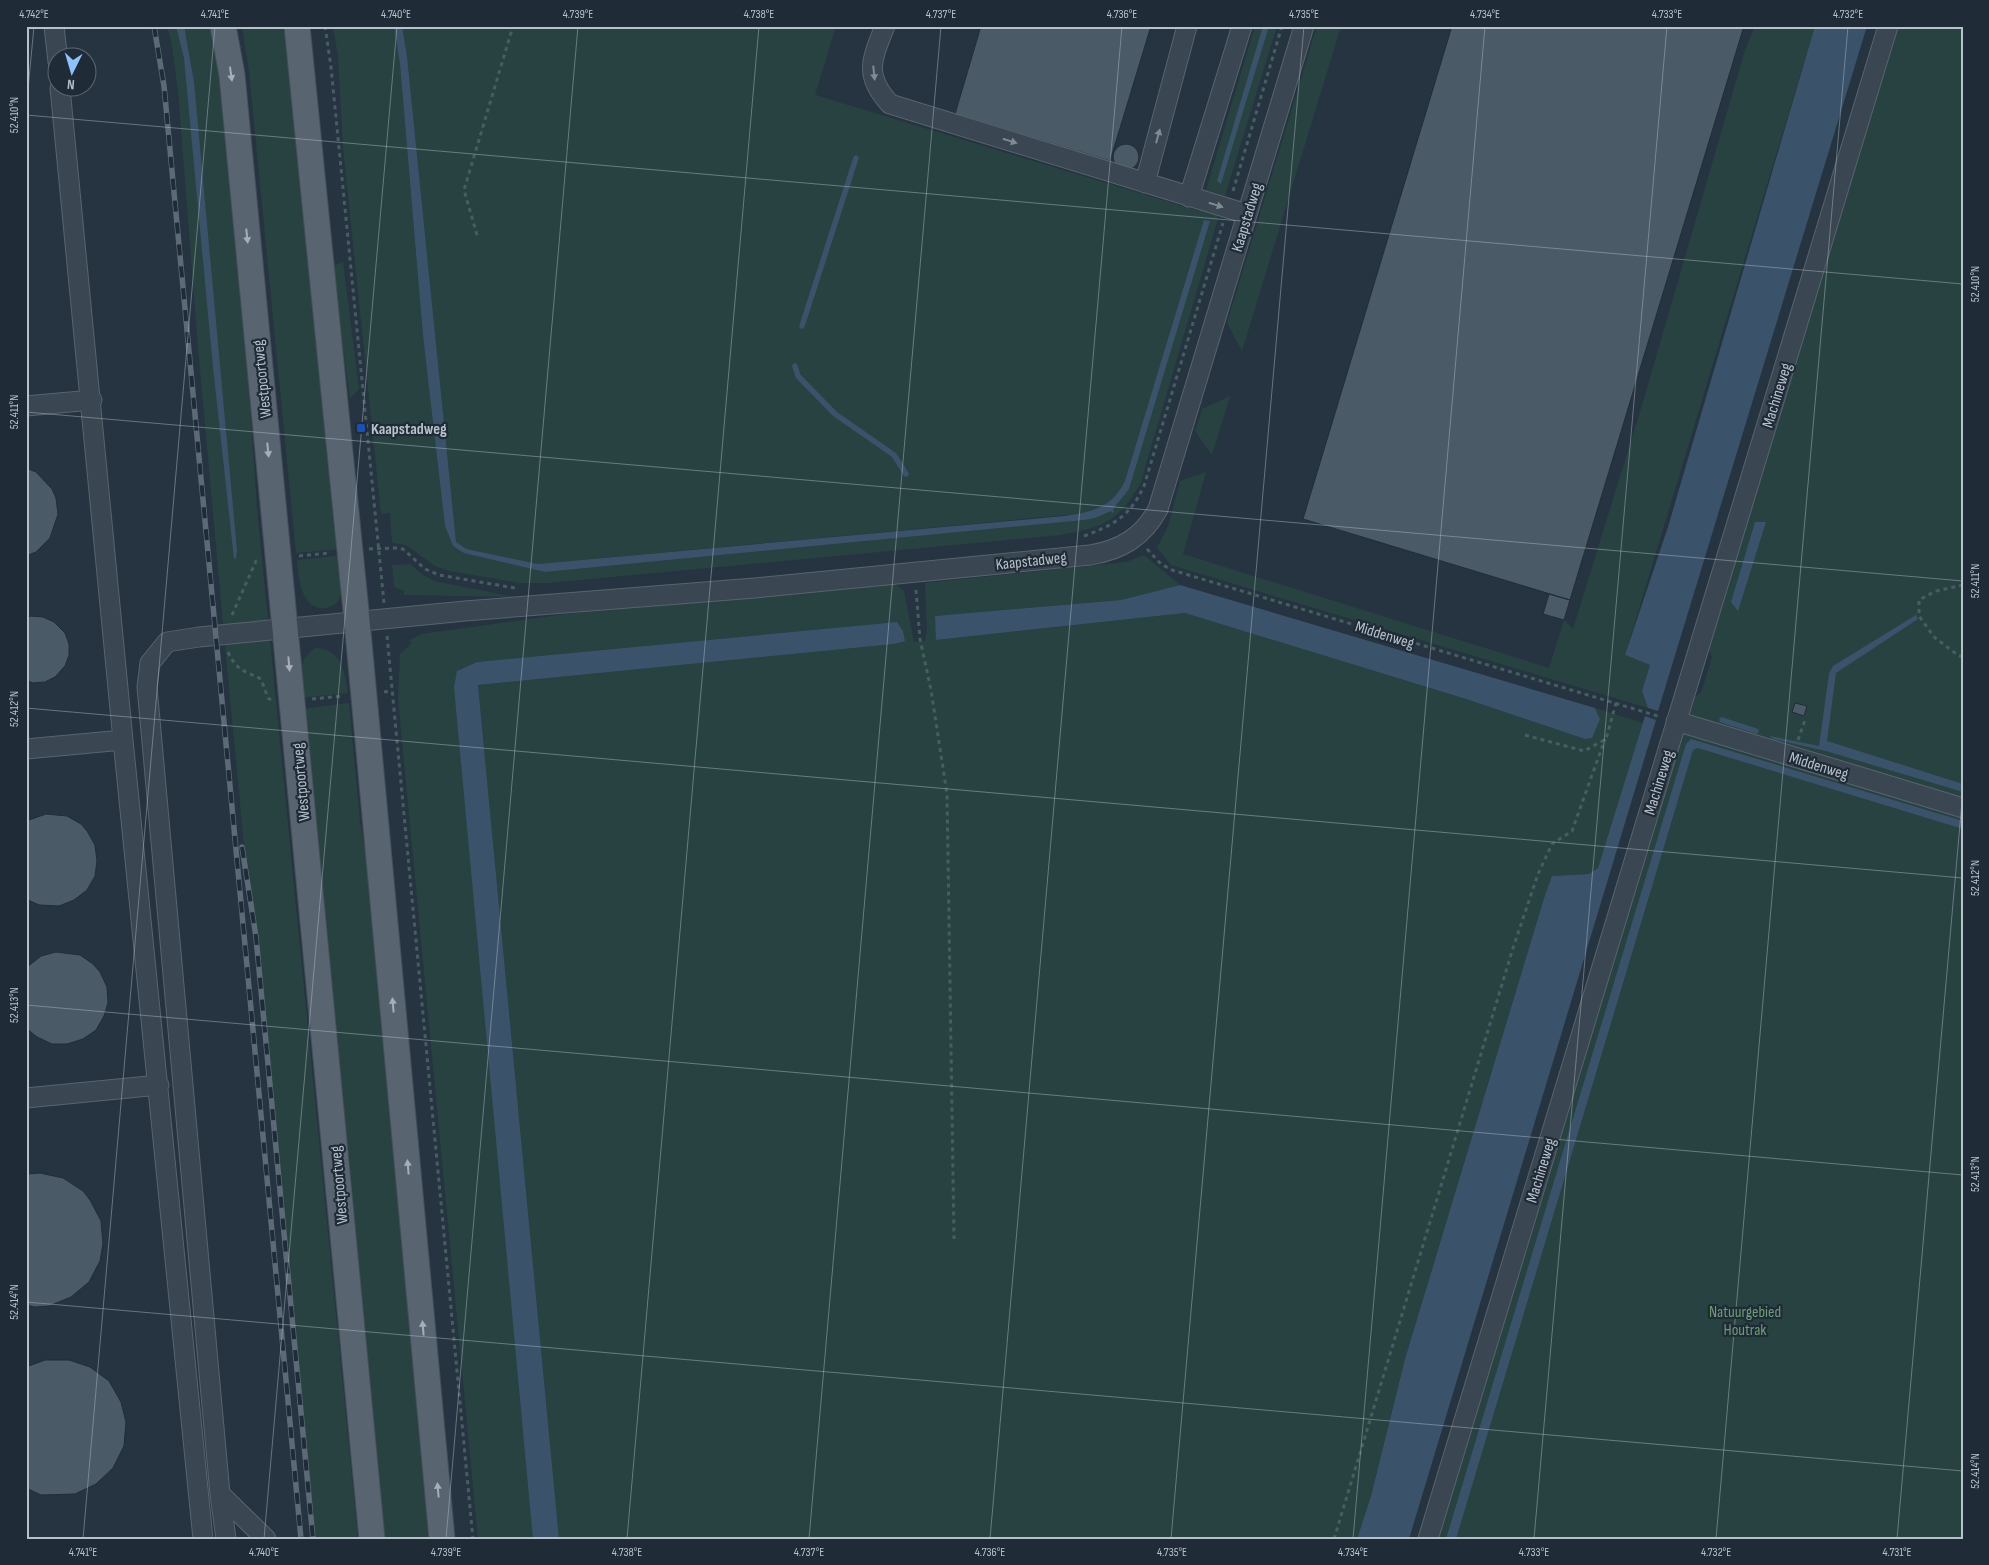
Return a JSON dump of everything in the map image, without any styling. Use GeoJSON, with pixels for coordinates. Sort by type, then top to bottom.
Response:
{"type":"FeatureCollection","features":[{"type":"Feature","properties":{"kind":"main road","name":"Westpoortweg"},"geometry":{"type":"LineString","coordinates":[[223,26],[232,85],[286,628],[372,1539]]}},
{"type":"Feature","properties":{"kind":"main road"},"geometry":{"type":"LineString","coordinates":[[297,26],[357,621],[442,1539]]}},
{"type":"Feature","properties":{"kind":"street"},"geometry":{"type":"LineString","coordinates":[[54,26],[56,48]]}},
{"type":"Feature","properties":{"kind":"street"},"geometry":{"type":"LineString","coordinates":[[885,26],[873,57],[872,75],[878,91],[890,104],[1247,214]]}},
{"type":"Feature","properties":{"kind":"street"},"geometry":{"type":"LineString","coordinates":[[1145,183],[1187,26]]}},
{"type":"Feature","properties":{"kind":"street"},"geometry":{"type":"LineString","coordinates":[[1189,196],[1242,26]]}},
{"type":"Feature","properties":{"kind":"street","name":"Kaapstadweg"},"geometry":{"type":"LineString","coordinates":[[226,1539],[220,1494],[147,687],[150,663],[167,642],[286,628],[465,611],[755,588],[1090,555],[1116,549],[1136,537],[1150,523],[1158,509],[1304,26]]}},
{"type":"Feature","properties":{"kind":"street","name":"Machineweg"},"geometry":{"type":"LineString","coordinates":[[1428,1539],[1672,720],[1888,26]]}},
{"type":"Feature","properties":{"kind":"street"},"geometry":{"type":"LineString","coordinates":[[61,98],[203,1539]]}},
{"type":"Feature","properties":{"kind":"street"},"geometry":{"type":"LineString","coordinates":[[26,406],[92,400]]}},
{"type":"Feature","properties":{"kind":"street","name":"Middenweg"},"geometry":{"type":"LineString","coordinates":[[1672,720],[1963,808]]}},
{"type":"Feature","properties":{"kind":"street"},"geometry":{"type":"LineString","coordinates":[[26,749],[123,740]]}},
{"type":"Feature","properties":{"kind":"street"},"geometry":{"type":"LineString","coordinates":[[26,1098],[159,1085]]}},
{"type":"Feature","properties":{"kind":"street"},"geometry":{"type":"LineString","coordinates":[[220,1494],[266,1539]]}},
{"type":"Feature","properties":{"kind":"path"},"geometry":{"type":"LineString","coordinates":[[325,26],[331,68],[385,619],[473,1539]]}},
{"type":"Feature","properties":{"kind":"path"},"geometry":{"type":"LineString","coordinates":[[478,236],[464,190],[513,26]]}},
{"type":"Feature","properties":{"kind":"path","name":"Kaapstadweg"},"geometry":{"type":"LineString","coordinates":[[1082,537],[1104,529],[1121,518],[1136,503],[1144,486],[1282,26]]}},
{"type":"Feature","properties":{"kind":"path","name":"Middenweg"},"geometry":{"type":"LineString","coordinates":[[1121,518],[1161,564],[1172,570],[1672,720]]}},
{"type":"Feature","properties":{"kind":"path"},"geometry":{"type":"LineString","coordinates":[[378,548],[403,549],[425,569],[439,575],[521,589]]}},
{"type":"Feature","properties":{"kind":"path"},"geometry":{"type":"LineString","coordinates":[[914,572],[920,639],[931,690],[947,794],[954,1239]]}},
{"type":"Feature","properties":{"kind":"path"},"geometry":{"type":"LineString","coordinates":[[1963,585],[1936,591],[1919,600],[1919,616],[1934,637],[1959,656],[1963,656]]}},
{"type":"Feature","properties":{"kind":"path"},"geometry":{"type":"LineString","coordinates":[[1334,1539],[1502,985],[1538,874],[1552,844],[1572,831],[1616,703]]}},
{"type":"Feature","properties":{"kind":"path"},"geometry":{"type":"LineString","coordinates":[[1798,738],[1805,720]]}},
{"type":"Feature","properties":{"kind":"path"},"geometry":{"type":"LineString","coordinates":[[1525,735],[1584,751],[1605,739]]}},
{"type":"Feature","properties":{"kind":"green space"},"geometry":{"type":"Polygon","coordinates":[[[166,26],[216,26],[233,152],[257,508],[358,1539],[311,1539],[226,657],[198,347],[178,91],[171,39],[166,26]]]}},
{"type":"Feature","properties":{"kind":"green space"},"geometry":{"type":"Polygon","coordinates":[[[242,26],[292,26],[342,549],[296,553],[249,71],[242,26]]]}},
{"type":"Feature","properties":{"kind":"green space"},"geometry":{"type":"Polygon","coordinates":[[[333,26],[394,26],[400,64],[423,336],[445,526],[453,546],[456,542],[407,56],[402,26],[836,26],[815,95],[1199,211],[1200,209],[1219,215],[1141,482],[1125,506],[1108,520],[1087,529],[1060,535],[548,583],[520,583],[449,571],[435,566],[406,545],[392,543],[390,513],[381,514],[343,147],[338,56],[333,26]],[[1087,513],[538,564],[468,550],[545,572],[1080,520],[1087,513]]]}},
{"type":"Feature","properties":{"kind":"green space"},"geometry":{"type":"Polygon","coordinates":[[[1255,26],[1277,26],[1225,196],[1206,190],[1255,26]]]}},
{"type":"Feature","properties":{"kind":"green space"},"geometry":{"type":"Polygon","coordinates":[[[1317,26],[1341,26],[1242,351],[1227,323],[1317,26]]]}},
{"type":"Feature","properties":{"kind":"green space"},"geometry":{"type":"Polygon","coordinates":[[[1755,26],[1815,26],[1625,655],[1650,665],[1642,691],[1648,708],[1171,565],[1157,548],[1168,526],[1180,481],[1206,472],[1183,554],[1549,668],[1564,620],[1573,629],[1643,402],[1745,50],[1755,26]]]}},
{"type":"Feature","properties":{"kind":"green space"},"geometry":{"type":"Polygon","coordinates":[[[1895,26],[1963,26],[1963,802],[1690,716],[1688,712],[1691,699],[1701,693],[1712,657],[1708,648],[1895,26]]]}},
{"type":"Feature","properties":{"kind":"green space"},"geometry":{"type":"Polygon","coordinates":[[[343,262],[359,389],[350,399],[332,266],[343,262]]]}},
{"type":"Feature","properties":{"kind":"green space"},"geometry":{"type":"Polygon","coordinates":[[[1230,396],[1212,455],[1195,431],[1202,409],[1230,396]]]}},
{"type":"Feature","properties":{"kind":"green space"},"geometry":{"type":"Polygon","coordinates":[[[343,555],[343,585],[338,601],[328,607],[316,607],[310,603],[302,591],[297,560],[343,555]]]}},
{"type":"Feature","properties":{"kind":"green space"},"geometry":{"type":"Polygon","coordinates":[[[1144,555],[1180,585],[1121,600],[935,616],[937,640],[1185,613],[1466,699],[1585,739],[1600,719],[1595,708],[1643,723],[1598,868],[1589,874],[1552,876],[1545,895],[1405,1359],[1371,1496],[1357,1539],[559,1539],[478,685],[894,644],[905,640],[903,631],[897,622],[477,662],[457,671],[536,1539],[478,1539],[398,698],[400,654],[412,643],[409,640],[422,634],[565,614],[895,584],[904,591],[914,642],[925,641],[927,628],[925,583],[1126,562],[1144,555]]]}},
{"type":"Feature","properties":{"kind":"green space"},"geometry":{"type":"Polygon","coordinates":[[[410,564],[434,581],[515,597],[404,595],[404,591],[394,587],[392,565],[410,564]]]}},
{"type":"Feature","properties":{"kind":"green space"},"geometry":{"type":"Polygon","coordinates":[[[316,648],[332,653],[341,663],[348,693],[301,698],[300,676],[303,663],[310,652],[316,648]]]}},
{"type":"Feature","properties":{"kind":"green space"},"geometry":{"type":"Polygon","coordinates":[[[349,703],[360,822],[375,902],[435,1539],[381,1539],[302,709],[349,703]]]}},
{"type":"Feature","properties":{"kind":"green space","name":"Natuurgebied Houtrak"},"geometry":{"type":"Polygon","coordinates":[[[1683,732],[1963,813],[1963,1539],[1437,1539],[1683,732]]]}},
{"type":"Feature","properties":{"kind":"water"},"geometry":{"type":"Polygon","coordinates":[[[176,26],[184,26],[194,82],[237,551],[236,558],[234,559],[213,367],[184,58],[176,26]]]}},
{"type":"Feature","properties":{"kind":"water"},"geometry":{"type":"Polygon","coordinates":[[[394,26],[402,26],[407,56],[456,542],[466,549],[538,564],[1064,516],[1084,513],[1100,507],[1114,497],[1125,481],[1204,220],[1210,221],[1129,489],[1113,509],[1114,512],[1112,513],[1111,511],[1095,518],[1084,520],[545,572],[464,553],[453,546],[445,526],[423,336],[400,64],[394,26]]]}},
{"type":"Feature","properties":{"kind":"water"},"geometry":{"type":"Polygon","coordinates":[[[1263,26],[1269,26],[1221,184],[1217,181],[1263,26]]]}},
{"type":"Feature","properties":{"kind":"water"},"geometry":{"type":"Polygon","coordinates":[[[1815,26],[1867,26],[1658,711],[1648,708],[1642,691],[1650,665],[1625,655],[1668,527],[1815,26]]]}},
{"type":"Feature","properties":{"kind":"water"},"geometry":{"type":"Polygon","coordinates":[[[1755,522],[1766,522],[1738,611],[1731,602],[1755,522]]]}},
{"type":"Feature","properties":{"kind":"water"},"geometry":{"type":"Polygon","coordinates":[[[1180,585],[1595,708],[1600,719],[1592,738],[1585,739],[1466,699],[1185,613],[936,640],[935,616],[1121,600],[1180,585]]]}},
{"type":"Feature","properties":{"kind":"water"},"geometry":{"type":"Polygon","coordinates":[[[1916,615],[1918,619],[1836,673],[1827,741],[1963,784],[1963,792],[1826,751],[1773,739],[1770,736],[1819,746],[1829,674],[1833,666],[1916,615]]]}},
{"type":"Feature","properties":{"kind":"water"},"geometry":{"type":"Polygon","coordinates":[[[897,622],[903,631],[905,641],[894,644],[478,685],[559,1539],[533,1539],[454,687],[457,671],[477,662],[897,622]]]}},
{"type":"Feature","properties":{"kind":"water"},"geometry":{"type":"Polygon","coordinates":[[[1645,716],[1656,720],[1409,1539],[1357,1539],[1371,1496],[1405,1359],[1545,895],[1552,876],[1589,874],[1598,868],[1645,716]]]}},
{"type":"Feature","properties":{"kind":"water"},"geometry":{"type":"Polygon","coordinates":[[[1691,739],[1963,821],[1963,829],[1698,748],[1693,750],[1456,1539],[1446,1539],[1686,744],[1691,739]]]}},
{"type":"Feature","properties":{"kind":"building"},"geometry":{"type":"Polygon","coordinates":[[[981,26],[1151,26],[1110,161],[955,114],[981,26]]]}},
{"type":"Feature","properties":{"kind":"building"},"geometry":{"type":"Polygon","coordinates":[[[1452,26],[1744,26],[1570,600],[1303,519],[1452,26]]]}},
{"type":"Feature","properties":{"kind":"building"},"geometry":{"type":"Polygon","coordinates":[[[1126,144],[1135,148],[1139,157],[1135,166],[1126,170],[1117,166],[1113,157],[1117,148],[1126,144]]]}},
{"type":"Feature","properties":{"kind":"building"},"geometry":{"type":"Polygon","coordinates":[[[26,468],[36,472],[52,489],[56,498],[58,514],[50,538],[36,552],[26,556],[26,468]]]}},
{"type":"Feature","properties":{"kind":"building"},"geometry":{"type":"Polygon","coordinates":[[[1549,594],[1570,600],[1564,620],[1543,614],[1549,594]]]}},
{"type":"Feature","properties":{"kind":"building"},"geometry":{"type":"Polygon","coordinates":[[[31,616],[43,617],[54,622],[65,633],[69,644],[69,655],[65,666],[55,677],[45,682],[33,683],[26,680],[26,618],[31,616]]]}},
{"type":"Feature","properties":{"kind":"building"},"geometry":{"type":"Polygon","coordinates":[[[1795,703],[1807,706],[1804,716],[1792,712],[1795,703]]]}},
{"type":"Feature","properties":{"kind":"building"},"geometry":{"type":"Polygon","coordinates":[[[46,814],[67,816],[81,824],[95,845],[97,861],[95,876],[87,890],[74,900],[59,906],[39,905],[26,899],[26,821],[46,814]]]}},
{"type":"Feature","properties":{"kind":"building"},"geometry":{"type":"Polygon","coordinates":[[[56,952],[80,955],[93,964],[100,972],[107,987],[108,1003],[104,1016],[96,1030],[83,1039],[67,1044],[52,1044],[37,1037],[26,1028],[26,968],[41,956],[56,952]]]}},
{"type":"Feature","properties":{"kind":"building"},"geometry":{"type":"Polygon","coordinates":[[[40,1173],[63,1178],[83,1191],[101,1221],[103,1244],[100,1261],[89,1282],[71,1297],[49,1306],[35,1307],[26,1305],[26,1174],[40,1173]]]}},
{"type":"Feature","properties":{"kind":"building"},"geometry":{"type":"Polygon","coordinates":[[[45,1360],[69,1360],[90,1367],[109,1381],[121,1402],[126,1422],[124,1446],[113,1468],[96,1484],[75,1494],[41,1495],[26,1488],[26,1367],[45,1360]]]}},
{"type":"Feature","properties":{"kind":"waterway"},"geometry":{"type":"LineString","coordinates":[[802,326],[856,158]]}},
{"type":"Feature","properties":{"kind":"waterway"},"geometry":{"type":"LineString","coordinates":[[795,366],[798,376],[835,414],[894,455],[906,474]]}},
{"type":"Feature","properties":{"kind":"waterway"},"geometry":{"type":"LineString","coordinates":[[1722,720],[1756,731]]}},
{"type":"Feature","properties":{"kind":"railway"},"geometry":{"type":"LineString","coordinates":[[154,26],[164,86],[301,1539]]}},
{"type":"Feature","properties":{"kind":"railway"},"geometry":{"type":"LineString","coordinates":[[242,847],[256,937],[313,1539]]}},
{"type":"Feature","properties":{"kind":"place","name":"Kaapstadweg"},"geometry":{"type":"Point","coordinates":[361,428]}}]}
